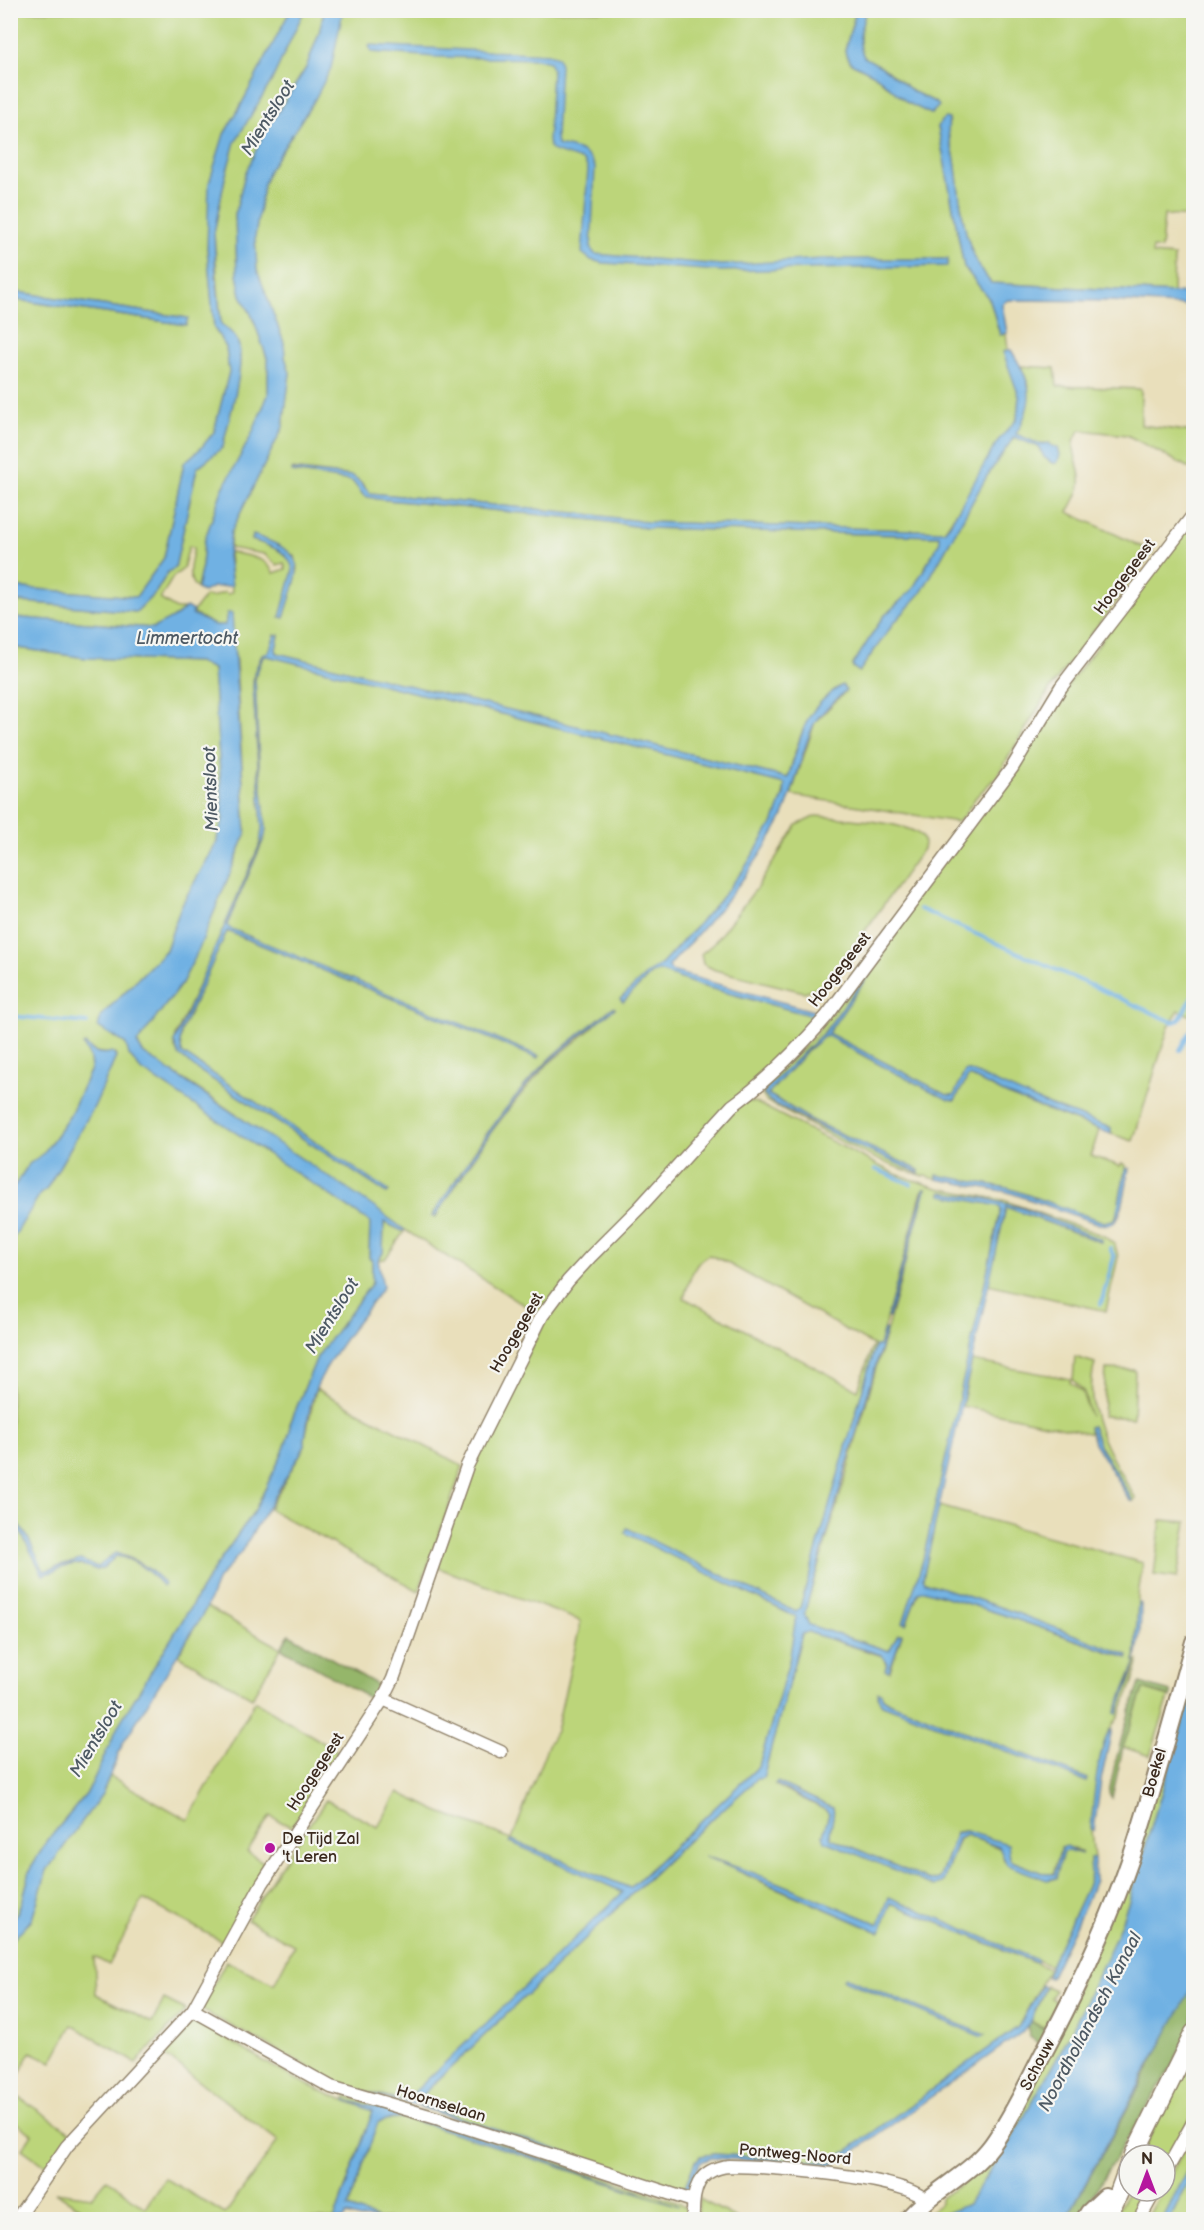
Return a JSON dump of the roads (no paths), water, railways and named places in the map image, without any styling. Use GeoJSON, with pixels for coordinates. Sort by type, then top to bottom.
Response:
{"type":"FeatureCollection","features":[{"type":"Feature","properties":{"kind":"main road"},"geometry":{"type":"LineString","coordinates":[[1140,2143],[1194,2033]]}},
{"type":"Feature","properties":{"kind":"main road"},"geometry":{"type":"LineString","coordinates":[[1093,2220],[1117,2180]]}},
{"type":"Feature","properties":{"kind":"main road"},"geometry":{"type":"LineString","coordinates":[[1106,2220],[1117,2196]]}},
{"type":"Feature","properties":{"kind":"street","name":"Hoogegeest"},"geometry":{"type":"LineString","coordinates":[[16,2220],[67,2146],[193,2010],[262,1884],[384,1699],[467,1466],[486,1423],[548,1308],[591,1256],[640,1207],[732,1106],[802,1044],[826,1017],[1012,768],[1062,687],[1194,514]]}},
{"type":"Feature","properties":{"kind":"street","name":"Boekel"},"geometry":{"type":"LineString","coordinates":[[1110,1903],[1135,1844],[1194,1642]]}},
{"type":"Feature","properties":{"kind":"street"},"geometry":{"type":"LineString","coordinates":[[384,1699],[501,1752]]}},
{"type":"Feature","properties":{"kind":"street","name":"Schouw"},"geometry":{"type":"LineString","coordinates":[[907,2220],[927,2200],[979,2161],[1004,2126],[1067,2008],[1110,1903]]}},
{"type":"Feature","properties":{"kind":"street","name":"Hoornselaan"},"geometry":{"type":"LineString","coordinates":[[193,2010],[331,2087],[443,2120],[693,2201]]}},
{"type":"Feature","properties":{"kind":"street"},"geometry":{"type":"LineString","coordinates":[[1177,2151],[1194,2121]]}},
{"type":"Feature","properties":{"kind":"street","name":"Pontweg-Noord"},"geometry":{"type":"LineString","coordinates":[[693,2220],[693,2201],[700,2182],[706,2173],[717,2167],[844,2175],[906,2189],[927,2200]]}},
{"type":"Feature","properties":{"kind":"street"},"geometry":{"type":"LineString","coordinates":[[1084,2220],[1105,2197]]}},
{"type":"Feature","properties":{"kind":"street"},"geometry":{"type":"LineString","coordinates":[[1139,2220],[1148,2203]]}},
{"type":"Feature","properties":{"kind":"water"},"geometry":{"type":"Polygon","coordinates":[[[290,11],[304,11],[271,82],[235,142],[225,178],[214,233],[216,274],[221,324],[235,337],[239,347],[239,374],[223,447],[197,468],[175,568],[168,572],[156,592],[136,612],[11,601],[11,587],[136,597],[164,558],[184,463],[214,432],[229,372],[226,347],[214,328],[207,248],[209,183],[224,134],[290,11]]]}},
{"type":"Feature","properties":{"kind":"water"},"geometry":{"type":"Polygon","coordinates":[[[324,11],[343,11],[331,68],[315,99],[269,170],[263,187],[255,237],[257,270],[284,343],[290,373],[283,427],[231,532],[228,556],[232,586],[213,587],[203,592],[197,589],[204,542],[222,490],[251,436],[268,395],[268,361],[253,318],[241,295],[237,274],[235,214],[245,174],[262,137],[306,68],[319,33],[324,11]]]}},
{"type":"Feature","properties":{"kind":"water"},"geometry":{"type":"Polygon","coordinates":[[[856,11],[866,11],[860,40],[864,57],[882,67],[914,92],[937,103],[939,106],[931,114],[908,103],[875,75],[851,63],[845,50],[856,11]]]}},
{"type":"Feature","properties":{"kind":"water"},"geometry":{"type":"Polygon","coordinates":[[[369,45],[549,54],[558,57],[560,65],[557,145],[584,153],[595,167],[591,249],[595,254],[722,265],[822,259],[948,259],[947,266],[721,271],[603,263],[591,260],[582,253],[588,169],[584,161],[551,150],[548,142],[552,69],[549,62],[537,59],[435,57],[371,52],[369,45]]]}},
{"type":"Feature","properties":{"kind":"water"},"geometry":{"type":"Polygon","coordinates":[[[945,118],[949,119],[949,136],[968,241],[981,270],[991,283],[1193,294],[1193,306],[1110,301],[1008,300],[1002,304],[1007,333],[1000,335],[990,300],[964,267],[938,127],[945,118]]]}},
{"type":"Feature","properties":{"kind":"water"},"geometry":{"type":"Polygon","coordinates":[[[11,291],[188,318],[186,325],[11,299],[11,291]]]}},
{"type":"Feature","properties":{"kind":"water"},"geometry":{"type":"Polygon","coordinates":[[[1011,350],[1023,373],[1029,392],[1027,411],[1016,434],[1039,444],[1050,443],[1058,448],[1060,455],[1057,463],[1052,463],[1044,457],[1039,447],[1014,437],[987,476],[921,593],[893,624],[859,672],[852,666],[883,617],[912,590],[940,541],[939,536],[647,528],[595,520],[377,499],[364,496],[352,481],[292,472],[292,470],[352,476],[370,493],[647,522],[944,531],[997,442],[1017,419],[1019,396],[1003,352],[1011,350]]]}},
{"type":"Feature","properties":{"kind":"water"},"geometry":{"type":"Polygon","coordinates":[[[253,535],[285,549],[297,565],[297,575],[284,618],[280,617],[293,570],[291,563],[283,553],[252,540],[253,535]]]}},
{"type":"Feature","properties":{"kind":"water","name":"Limmertocht"},"geometry":{"type":"Polygon","coordinates":[[[186,607],[193,611],[192,614],[214,625],[225,625],[227,613],[232,613],[246,834],[198,951],[182,983],[137,1043],[143,1053],[405,1230],[402,1231],[384,1222],[383,1253],[378,1260],[383,1287],[338,1348],[316,1388],[309,1413],[305,1446],[241,1552],[218,1579],[206,1609],[123,1743],[102,1794],[47,1870],[32,1919],[11,1941],[11,1920],[23,1899],[31,1867],[48,1840],[88,1792],[119,1724],[212,1572],[255,1510],[283,1452],[290,1424],[317,1357],[372,1283],[372,1260],[369,1258],[370,1222],[140,1069],[129,1055],[126,1044],[98,1027],[101,1016],[166,950],[181,906],[217,842],[223,816],[213,669],[198,662],[86,658],[11,647],[11,617],[153,628],[178,615],[186,607]]]}},
{"type":"Feature","properties":{"kind":"water"},"geometry":{"type":"Polygon","coordinates":[[[275,635],[279,635],[277,653],[788,778],[800,737],[811,715],[828,695],[842,685],[846,690],[814,724],[781,820],[757,860],[730,896],[669,966],[671,971],[817,1014],[813,1016],[698,985],[659,971],[651,974],[623,1002],[620,999],[648,973],[662,964],[744,869],[774,821],[784,794],[785,784],[267,656],[263,657],[255,677],[265,836],[227,925],[229,928],[539,1056],[537,1058],[227,931],[181,1032],[182,1053],[389,1191],[387,1193],[383,1191],[198,1070],[179,1055],[174,1042],[260,844],[262,829],[253,686],[254,673],[262,655],[269,652],[275,635]]]}},
{"type":"Feature","properties":{"kind":"water"},"geometry":{"type":"Polygon","coordinates":[[[869,971],[871,972],[828,1033],[947,1095],[954,1095],[965,1071],[970,1071],[1043,1103],[1111,1128],[1111,1134],[1010,1096],[972,1077],[968,1077],[955,1100],[947,1099],[826,1035],[809,1049],[768,1094],[813,1121],[919,1170],[919,1173],[855,1145],[770,1101],[764,1094],[766,1089],[825,1031],[869,971]]]}},
{"type":"Feature","properties":{"kind":"water"},"geometry":{"type":"Polygon","coordinates":[[[613,1007],[615,1008],[555,1057],[531,1081],[487,1138],[435,1217],[432,1216],[486,1135],[532,1077],[557,1053],[613,1007]]]}},
{"type":"Feature","properties":{"kind":"water"},"geometry":{"type":"Polygon","coordinates":[[[83,1045],[97,1052],[104,1054],[112,1052],[116,1057],[94,1107],[46,1190],[40,1194],[11,1242],[11,1191],[29,1164],[43,1154],[69,1117],[91,1069],[90,1057],[83,1045]]]}},
{"type":"Feature","properties":{"kind":"water"},"geometry":{"type":"Polygon","coordinates":[[[1126,1168],[1129,1168],[1122,1207],[1116,1220],[1108,1225],[1099,1224],[1008,1192],[937,1179],[937,1175],[1008,1188],[1104,1222],[1116,1217],[1126,1168]]]}},
{"type":"Feature","properties":{"kind":"water"},"geometry":{"type":"Polygon","coordinates":[[[924,1189],[926,1189],[889,1318],[887,1317],[924,1189]]]}},
{"type":"Feature","properties":{"kind":"water"},"geometry":{"type":"Polygon","coordinates":[[[942,1192],[987,1199],[1022,1208],[1102,1240],[1101,1242],[1006,1207],[923,1578],[925,1582],[1014,1612],[1128,1655],[1128,1658],[924,1590],[918,1592],[906,1624],[903,1623],[923,1560],[1001,1210],[999,1206],[941,1195],[942,1192]]]}},
{"type":"Feature","properties":{"kind":"water"},"geometry":{"type":"Polygon","coordinates":[[[884,1329],[886,1330],[804,1614],[809,1625],[889,1651],[898,1634],[902,1634],[889,1671],[885,1670],[887,1663],[882,1655],[808,1632],[802,1634],[763,1778],[757,1779],[687,1841],[416,2103],[658,2183],[657,2185],[411,2104],[356,2093],[405,2101],[623,1892],[510,1842],[512,1840],[630,1888],[759,1766],[789,1662],[796,1617],[625,1533],[627,1528],[796,1612],[800,1608],[875,1346],[879,1346],[884,1329]]]}},
{"type":"Feature","properties":{"kind":"water"},"geometry":{"type":"Polygon","coordinates":[[[1092,1426],[1100,1447],[1133,1501],[1130,1501],[1094,1443],[1089,1427],[1092,1426]]]}},
{"type":"Feature","properties":{"kind":"water"},"geometry":{"type":"Polygon","coordinates":[[[11,1524],[19,1525],[27,1536],[44,1571],[80,1560],[98,1567],[115,1553],[143,1565],[165,1585],[163,1587],[148,1571],[136,1563],[116,1556],[103,1568],[97,1570],[75,1564],[43,1575],[19,1529],[11,1524]]]}},
{"type":"Feature","properties":{"kind":"water"},"geometry":{"type":"Polygon","coordinates":[[[1138,1602],[1141,1604],[1141,1620],[1135,1663],[1138,1602]]]}},
{"type":"Feature","properties":{"kind":"water"},"geometry":{"type":"Polygon","coordinates":[[[1134,1665],[1128,1685],[1117,1714],[1115,1713],[1134,1665]]]}},
{"type":"Feature","properties":{"kind":"water","name":"Noordhollandsch Kanaal"},"geometry":{"type":"Polygon","coordinates":[[[1193,1688],[1194,1981],[1187,1997],[1066,2219],[933,2219],[968,2204],[1012,2138],[1069,2036],[1115,1939],[1129,1901],[1193,1688]]]}},
{"type":"Feature","properties":{"kind":"water"},"geometry":{"type":"Polygon","coordinates":[[[878,1692],[891,1703],[1088,1779],[1087,1782],[882,1704],[878,1698],[878,1692]]]}},
{"type":"Feature","properties":{"kind":"water"},"geometry":{"type":"Polygon","coordinates":[[[1110,1730],[1112,1730],[1101,1780],[1094,1830],[1091,1830],[1099,1764],[1110,1730]]]}},
{"type":"Feature","properties":{"kind":"water"},"geometry":{"type":"Polygon","coordinates":[[[777,1782],[833,1808],[831,1838],[930,1881],[939,1879],[956,1833],[966,1831],[1008,1844],[1010,1859],[1045,1874],[1054,1874],[1061,1848],[1067,1846],[1082,1854],[1068,1850],[1063,1852],[1056,1878],[1047,1880],[1007,1865],[999,1847],[966,1835],[958,1839],[943,1882],[935,1887],[825,1841],[823,1835],[829,1814],[825,1809],[775,1784],[777,1782]]]}},
{"type":"Feature","properties":{"kind":"water"},"geometry":{"type":"Polygon","coordinates":[[[704,1856],[754,1873],[879,1924],[889,1897],[1037,1960],[1036,1963],[891,1903],[879,1932],[704,1856]]]}},
{"type":"Feature","properties":{"kind":"water"},"geometry":{"type":"Polygon","coordinates":[[[1090,1858],[1094,1859],[1095,1880],[1050,1978],[1047,1977],[1087,1887],[1091,1875],[1090,1858]]]}},
{"type":"Feature","properties":{"kind":"water"},"geometry":{"type":"Polygon","coordinates":[[[845,1977],[985,2035],[982,2037],[846,1981],[843,1979],[845,1977]]]}},
{"type":"Feature","properties":{"kind":"water"},"geometry":{"type":"Polygon","coordinates":[[[1042,1985],[1045,1987],[1031,2021],[1021,2033],[842,2160],[840,2156],[1018,2027],[1042,1985]]]}},
{"type":"Feature","properties":{"kind":"water"},"geometry":{"type":"Polygon","coordinates":[[[345,2100],[425,2119],[679,2206],[436,2127],[393,2119],[378,2122],[348,2208],[378,2219],[360,2219],[347,2215],[345,2219],[334,2220],[373,2111],[345,2100]]]}},
{"type":"Feature","properties":{"kind":"water"},"geometry":{"type":"Polygon","coordinates":[[[714,2154],[836,2163],[833,2165],[712,2158],[700,2162],[689,2189],[681,2193],[679,2191],[684,2189],[695,2162],[701,2156],[714,2154]]]}},
{"type":"Feature","properties":{"kind":"water"},"geometry":{"type":"Polygon","coordinates":[[[1193,2158],[1193,2172],[1170,2219],[1163,2219],[1171,2203],[1177,2203],[1177,2191],[1193,2158]]]}},
{"type":"Feature","properties":{"kind":"waterway"},"geometry":{"type":"LineString","coordinates":[[920,909],[1173,1022],[1179,1020],[1194,994]]}},
{"type":"Feature","properties":{"kind":"waterway"},"geometry":{"type":"LineString","coordinates":[[10,1016],[87,1023]]}},
{"type":"Feature","properties":{"kind":"waterway"},"geometry":{"type":"LineString","coordinates":[[1180,1050],[1194,1025]]}},
{"type":"Feature","properties":{"kind":"waterway"},"geometry":{"type":"LineString","coordinates":[[875,1169],[911,1184]]}},
{"type":"Feature","properties":{"kind":"waterway"},"geometry":{"type":"LineString","coordinates":[[1101,1304],[1114,1257],[1110,1248]]}},
{"type":"Feature","properties":{"kind":"place","name":"De Tijd Zal 't Leren"},"geometry":{"type":"Point","coordinates":[270,1848]}},
{"type":"Feature","properties":{"kind":"water label","name":"Mientsloot"},"geometry":{"type":"Point","coordinates":[268,118]}},
{"type":"Feature","properties":{"kind":"water label","name":"Mientsloot"},"geometry":{"type":"Point","coordinates":[211,789]}},
{"type":"Feature","properties":{"kind":"water label","name":"Mientsloot"},"geometry":{"type":"Point","coordinates":[332,1316]}},
{"type":"Feature","properties":{"kind":"water label","name":"Mientsloot"},"geometry":{"type":"Point","coordinates":[96,1739]}}]}
